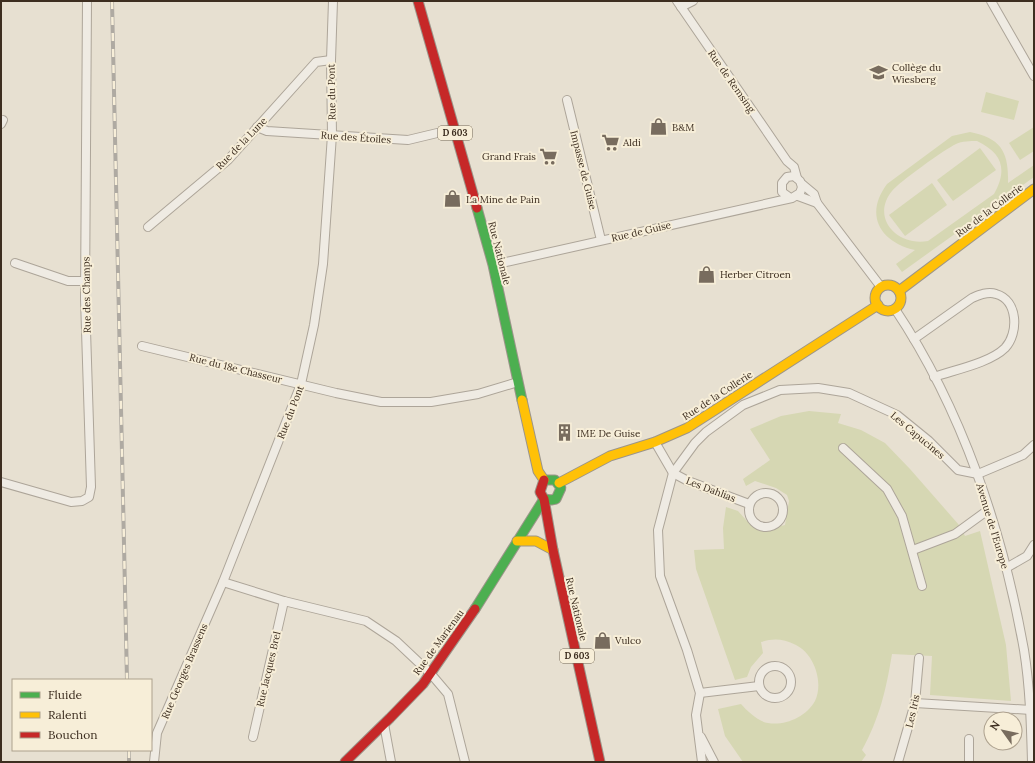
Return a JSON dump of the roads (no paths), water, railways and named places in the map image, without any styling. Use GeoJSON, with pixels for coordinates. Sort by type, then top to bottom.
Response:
{"type":"FeatureCollection","features":[{"type":"Feature","properties":{"kind":"street","name":"Rue des Champs"},"geometry":{"type":"LineString","coordinates":[[1,482],[71,502],[82,501],[89,497],[91,487],[86,281],[87,1]]}},
{"type":"Feature","properties":{"kind":"street","name":"Rue du Pont"},"geometry":{"type":"LineString","coordinates":[[223,582],[301,384],[314,325],[323,264],[332,135],[330,60],[332,1]]}},
{"type":"Feature","properties":{"kind":"street","name":"Rue Nationale"},"geometry":{"type":"LineString","coordinates":[[418,1],[493,264],[538,471],[544,480]]}},
{"type":"Feature","properties":{"kind":"street"},"geometry":{"type":"LineString","coordinates":[[679,4],[693,1]]}},
{"type":"Feature","properties":{"kind":"street"},"geometry":{"type":"LineString","coordinates":[[991,1],[1034,76]]}},
{"type":"Feature","properties":{"kind":"street","name":"Rue de Remsing"},"geometry":{"type":"LineString","coordinates":[[679,4],[788,161],[794,167],[800,181],[814,194],[817,203],[881,287]]}},
{"type":"Feature","properties":{"kind":"street","name":"Rue de la Lune"},"geometry":{"type":"LineString","coordinates":[[148,227],[228,160],[316,62],[330,60]]}},
{"type":"Feature","properties":{"kind":"street","name":"Impasse de Guise"},"geometry":{"type":"LineString","coordinates":[[567,100],[601,240]]}},
{"type":"Feature","properties":{"kind":"street","name":"Rue des Étoiles"},"geometry":{"type":"LineString","coordinates":[[258,127],[267,131],[408,140],[454,129]]}},
{"type":"Feature","properties":{"kind":"street"},"geometry":{"type":"LineString","coordinates":[[788,161],[787,177],[782,183],[781,187],[784,195],[789,197],[798,196],[817,203]]}},
{"type":"Feature","properties":{"kind":"street"},"geometry":{"type":"LineString","coordinates":[[787,177],[800,181],[802,191],[798,196]]}},
{"type":"Feature","properties":{"kind":"street","name":"Rue de la Collerie"},"geometry":{"type":"LineString","coordinates":[[899,291],[1034,189]]}},
{"type":"Feature","properties":{"kind":"street","name":"Rue de Guise"},"geometry":{"type":"LineString","coordinates":[[493,264],[789,197]]}},
{"type":"Feature","properties":{"kind":"street","name":"Rue des Champs"},"geometry":{"type":"LineString","coordinates":[[15,263],[68,281],[86,281]]}},
{"type":"Feature","properties":{"kind":"street"},"geometry":{"type":"LineString","coordinates":[[891,285],[899,291],[901,300],[896,309],[886,311],[878,305],[876,296],[881,287],[891,285]]}},
{"type":"Feature","properties":{"kind":"street"},"geometry":{"type":"LineString","coordinates":[[914,339],[972,298],[983,293],[995,293],[1006,299],[1013,312],[1015,325],[1012,337],[1005,348],[989,358],[934,377]]}},
{"type":"Feature","properties":{"kind":"street","name":"Rue de la Collerie"},"geometry":{"type":"LineString","coordinates":[[559,483],[610,456],[655,442],[687,428],[878,305]]}},
{"type":"Feature","properties":{"kind":"street","name":"Avenue de l'Europe"},"geometry":{"type":"LineString","coordinates":[[896,309],[934,377],[978,474],[1006,568],[1024,651],[1030,710],[1032,762]]}},
{"type":"Feature","properties":{"kind":"street","name":"Rue du 18e Chasseur"},"geometry":{"type":"LineString","coordinates":[[142,346],[381,402],[431,402],[478,394],[518,382]]}},
{"type":"Feature","properties":{"kind":"street","name":"Les Capucines"},"geometry":{"type":"LineString","coordinates":[[702,762],[696,728],[696,715],[700,694],[687,650],[660,576],[658,530],[672,472],[695,443],[726,416],[743,405],[780,390],[818,388],[849,392],[897,415],[958,470],[978,474]]}},
{"type":"Feature","properties":{"kind":"street"},"geometry":{"type":"LineString","coordinates":[[655,442],[672,472]]}},
{"type":"Feature","properties":{"kind":"street"},"geometry":{"type":"LineString","coordinates":[[978,474],[1023,455],[1034,445]]}},
{"type":"Feature","properties":{"kind":"street"},"geometry":{"type":"LineString","coordinates":[[843,448],[887,488],[902,516],[913,550],[922,586]]}},
{"type":"Feature","properties":{"kind":"street","name":"Les Dahlias"},"geometry":{"type":"LineString","coordinates":[[672,472],[688,481],[749,504]]}},
{"type":"Feature","properties":{"kind":"street"},"geometry":{"type":"LineString","coordinates":[[557,498],[552,501],[544,499],[540,493],[540,487],[544,480],[555,480],[559,483]]}},
{"type":"Feature","properties":{"kind":"street","name":"Rue Nationale"},"geometry":{"type":"LineString","coordinates":[[550,530],[557,498],[560,493],[559,483]]}},
{"type":"Feature","properties":{"kind":"street","name":"Les Dahlias"},"geometry":{"type":"LineString","coordinates":[[766,492],[773,494],[781,502],[783,510],[776,523],[769,526],[760,526],[754,522],[749,514],[749,504],[759,494],[766,492]]}},
{"type":"Feature","properties":{"kind":"street","name":"Rue Nationale"},"geometry":{"type":"LineString","coordinates":[[544,499],[553,550],[600,762]]}},
{"type":"Feature","properties":{"kind":"street","name":"Rue de Marienau"},"geometry":{"type":"LineString","coordinates":[[345,762],[384,724],[431,674],[475,610],[544,499]]}},
{"type":"Feature","properties":{"kind":"street"},"geometry":{"type":"LineString","coordinates":[[913,550],[955,534],[988,510]]}},
{"type":"Feature","properties":{"kind":"street"},"geometry":{"type":"LineString","coordinates":[[517,541],[536,541],[553,550]]}},
{"type":"Feature","properties":{"kind":"street"},"geometry":{"type":"LineString","coordinates":[[1006,568],[1027,556],[1034,546]]}},
{"type":"Feature","properties":{"kind":"street"},"geometry":{"type":"LineString","coordinates":[[223,582],[284,601],[366,621],[396,641],[431,674],[448,694],[465,762]]}},
{"type":"Feature","properties":{"kind":"street","name":"Rue Georges Brassens"},"geometry":{"type":"LineString","coordinates":[[154,762],[157,733],[223,582]]}},
{"type":"Feature","properties":{"kind":"street","name":"Rue Jacques Brel"},"geometry":{"type":"LineString","coordinates":[[253,737],[284,601]]}},
{"type":"Feature","properties":{"kind":"street","name":"Les Iris"},"geometry":{"type":"LineString","coordinates":[[898,762],[915,703],[919,658]]}},
{"type":"Feature","properties":{"kind":"street"},"geometry":{"type":"LineString","coordinates":[[774,666],[786,670],[792,679],[788,693],[781,698],[774,699],[766,696],[759,686],[759,679],[762,672],[774,666]]}},
{"type":"Feature","properties":{"kind":"street"},"geometry":{"type":"LineString","coordinates":[[700,694],[759,686]]}},
{"type":"Feature","properties":{"kind":"street"},"geometry":{"type":"LineString","coordinates":[[915,703],[1030,710]]}},
{"type":"Feature","properties":{"kind":"street"},"geometry":{"type":"LineString","coordinates":[[384,724],[391,762]]}},
{"type":"Feature","properties":{"kind":"street"},"geometry":{"type":"LineString","coordinates":[[696,728],[707,752],[714,762]]}},
{"type":"Feature","properties":{"kind":"street"},"geometry":{"type":"LineString","coordinates":[[969,740],[969,762]]}},
{"type":"Feature","properties":{"kind":"railway"},"geometry":{"type":"LineString","coordinates":[[112,1],[127,679]]}},
{"type":"Feature","properties":{"kind":"railway"},"geometry":{"type":"LineString","coordinates":[[129,751],[129,762]]}},
{"type":"Feature","properties":{"kind":"place","name":"Collège du Wiesberg"},"geometry":{"type":"Point","coordinates":[879,73]}},
{"type":"Feature","properties":{"kind":"place","name":"B&M"},"geometry":{"type":"Point","coordinates":[659,127]}},
{"type":"Feature","properties":{"kind":"place","name":"Aldi"},"geometry":{"type":"Point","coordinates":[610,142]}},
{"type":"Feature","properties":{"kind":"place","name":"Grand Frais"},"geometry":{"type":"Point","coordinates":[549,156]}},
{"type":"Feature","properties":{"kind":"place","name":"La Mine de Pain"},"geometry":{"type":"Point","coordinates":[453,199]}},
{"type":"Feature","properties":{"kind":"place","name":"Herber Citroen"},"geometry":{"type":"Point","coordinates":[707,274]}},
{"type":"Feature","properties":{"kind":"place","name":"IME De Guise"},"geometry":{"type":"Point","coordinates":[564,433]}},
{"type":"Feature","properties":{"kind":"place","name":"Vulco"},"geometry":{"type":"Point","coordinates":[602,640]}}]}
